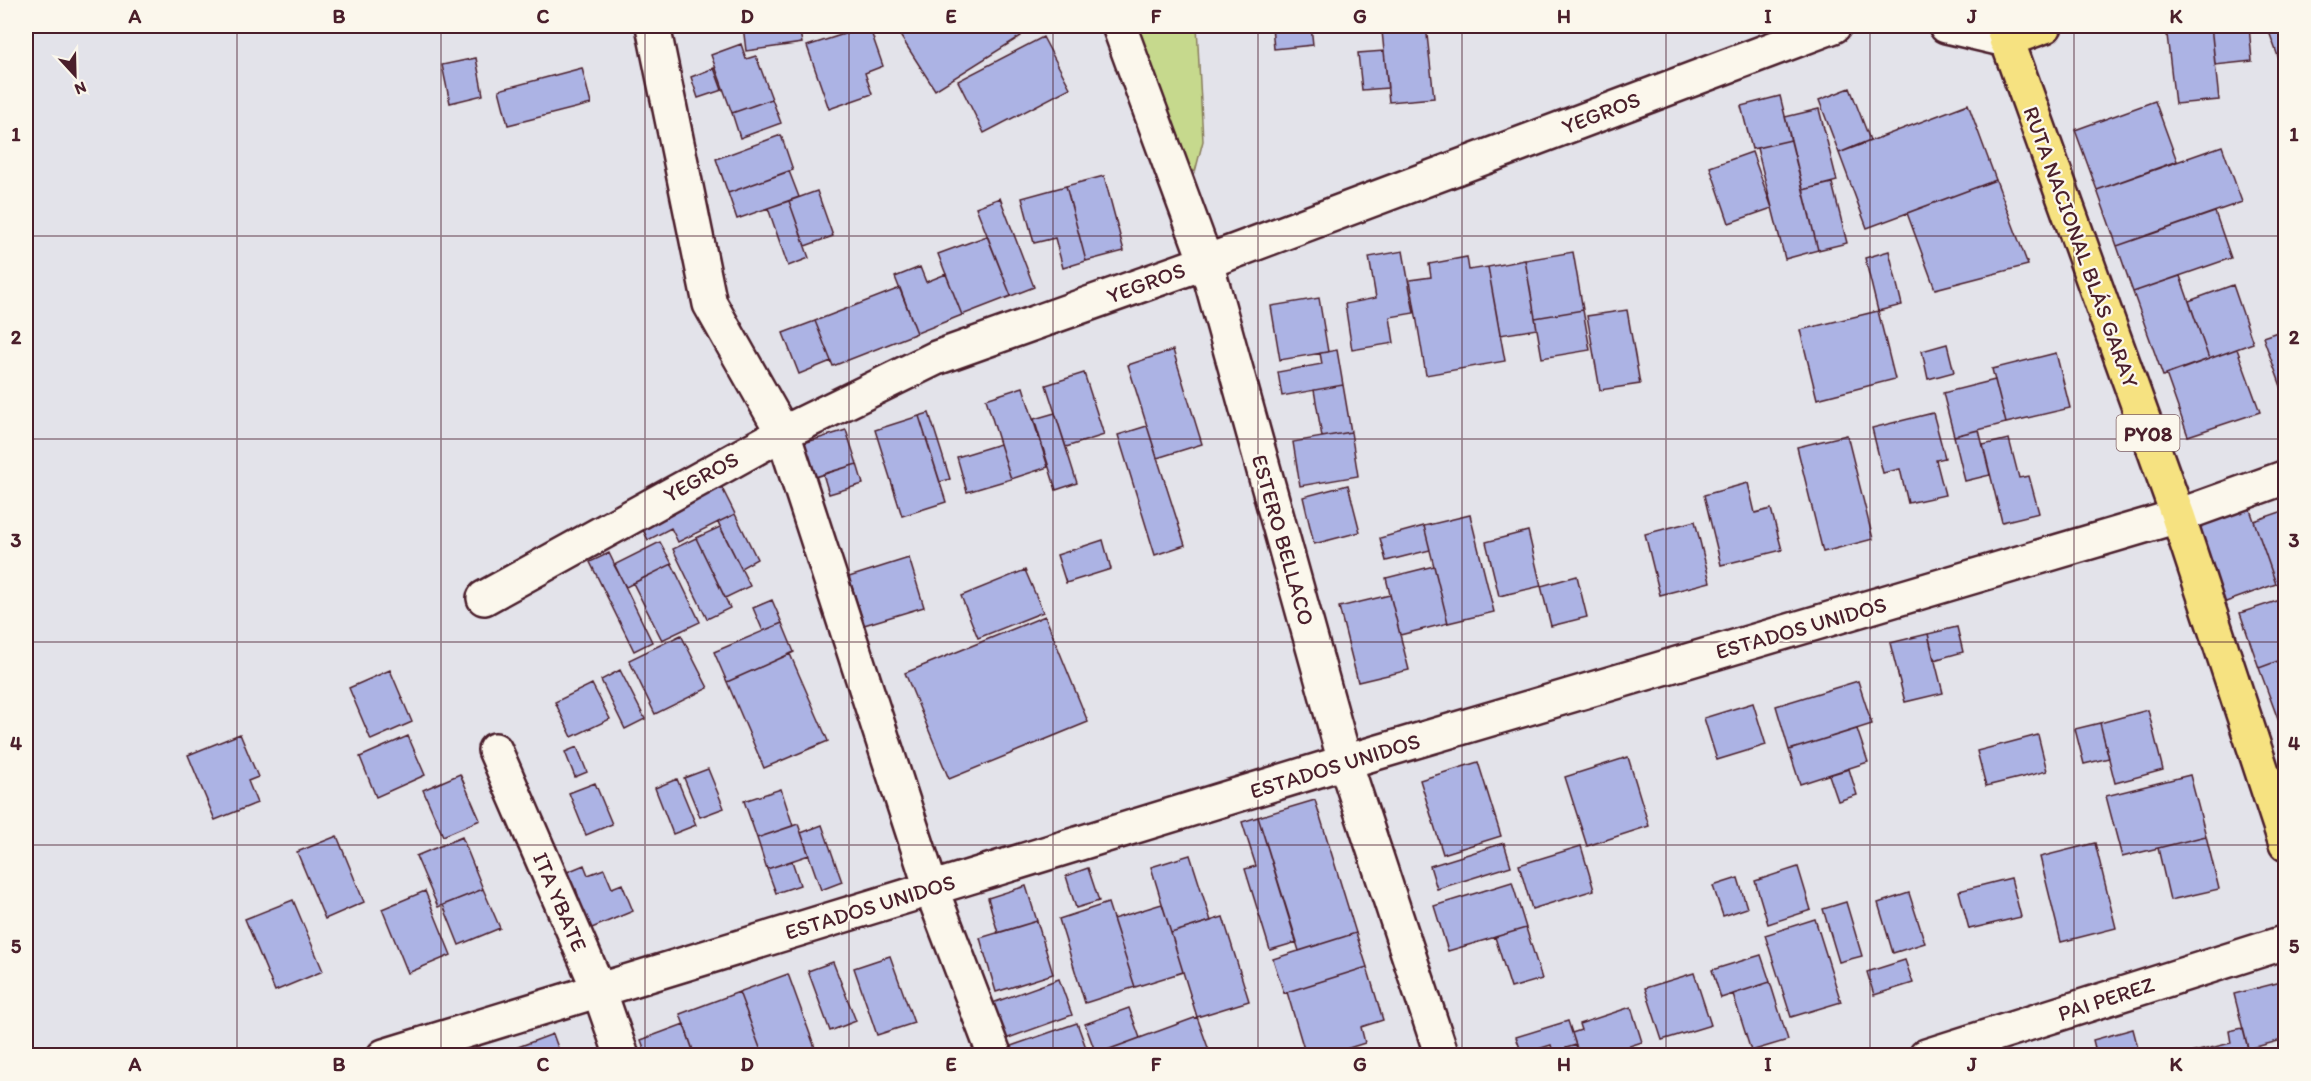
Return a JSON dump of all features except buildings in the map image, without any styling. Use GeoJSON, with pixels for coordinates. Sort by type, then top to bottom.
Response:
{"type":"FeatureCollection","features":[{"type":"Feature","properties":{"kind":"main road"},"geometry":{"type":"LineString","coordinates":[[2004,33],[2044,26]]}},
{"type":"Feature","properties":{"kind":"main road","name":"RUTA NACIONAL BLÁS GARAY"},"geometry":{"type":"LineString","coordinates":[[2004,33],[2178,516],[2286,844]]}},
{"type":"Feature","properties":{"kind":"street"},"geometry":{"type":"LineString","coordinates":[[653,26],[710,304],[783,433],[931,888],[995,1056]]}},
{"type":"Feature","properties":{"kind":"street","name":"ESTERO BELLACO"},"geometry":{"type":"LineString","coordinates":[[1119,26],[1206,262],[1345,762],[1442,1056]]}},
{"type":"Feature","properties":{"kind":"street","name":"YEGROS"},"geometry":{"type":"LineString","coordinates":[[484,598],[783,433],[936,358],[1206,262],[1834,26]]}},
{"type":"Feature","properties":{"kind":"street"},"geometry":{"type":"LineString","coordinates":[[1946,26],[2004,33]]}},
{"type":"Feature","properties":{"kind":"street","name":"ESTADOS UNIDOS"},"geometry":{"type":"LineString","coordinates":[[384,1056],[1345,762],[2178,516],[2286,477]]}},
{"type":"Feature","properties":{"kind":"street","name":"ITA YBATE"},"geometry":{"type":"LineString","coordinates":[[495,750],[599,990],[622,1056]]}},
{"type":"Feature","properties":{"kind":"street","name":"PAI PEREZ"},"geometry":{"type":"LineString","coordinates":[[1926,1056],[2286,942]]}},
{"type":"Feature","properties":{"kind":"green space"},"geometry":{"type":"Polygon","coordinates":[[[1131,26],[1197,26],[1203,141],[1195,172],[1175,154],[1131,26]]]}}]}
